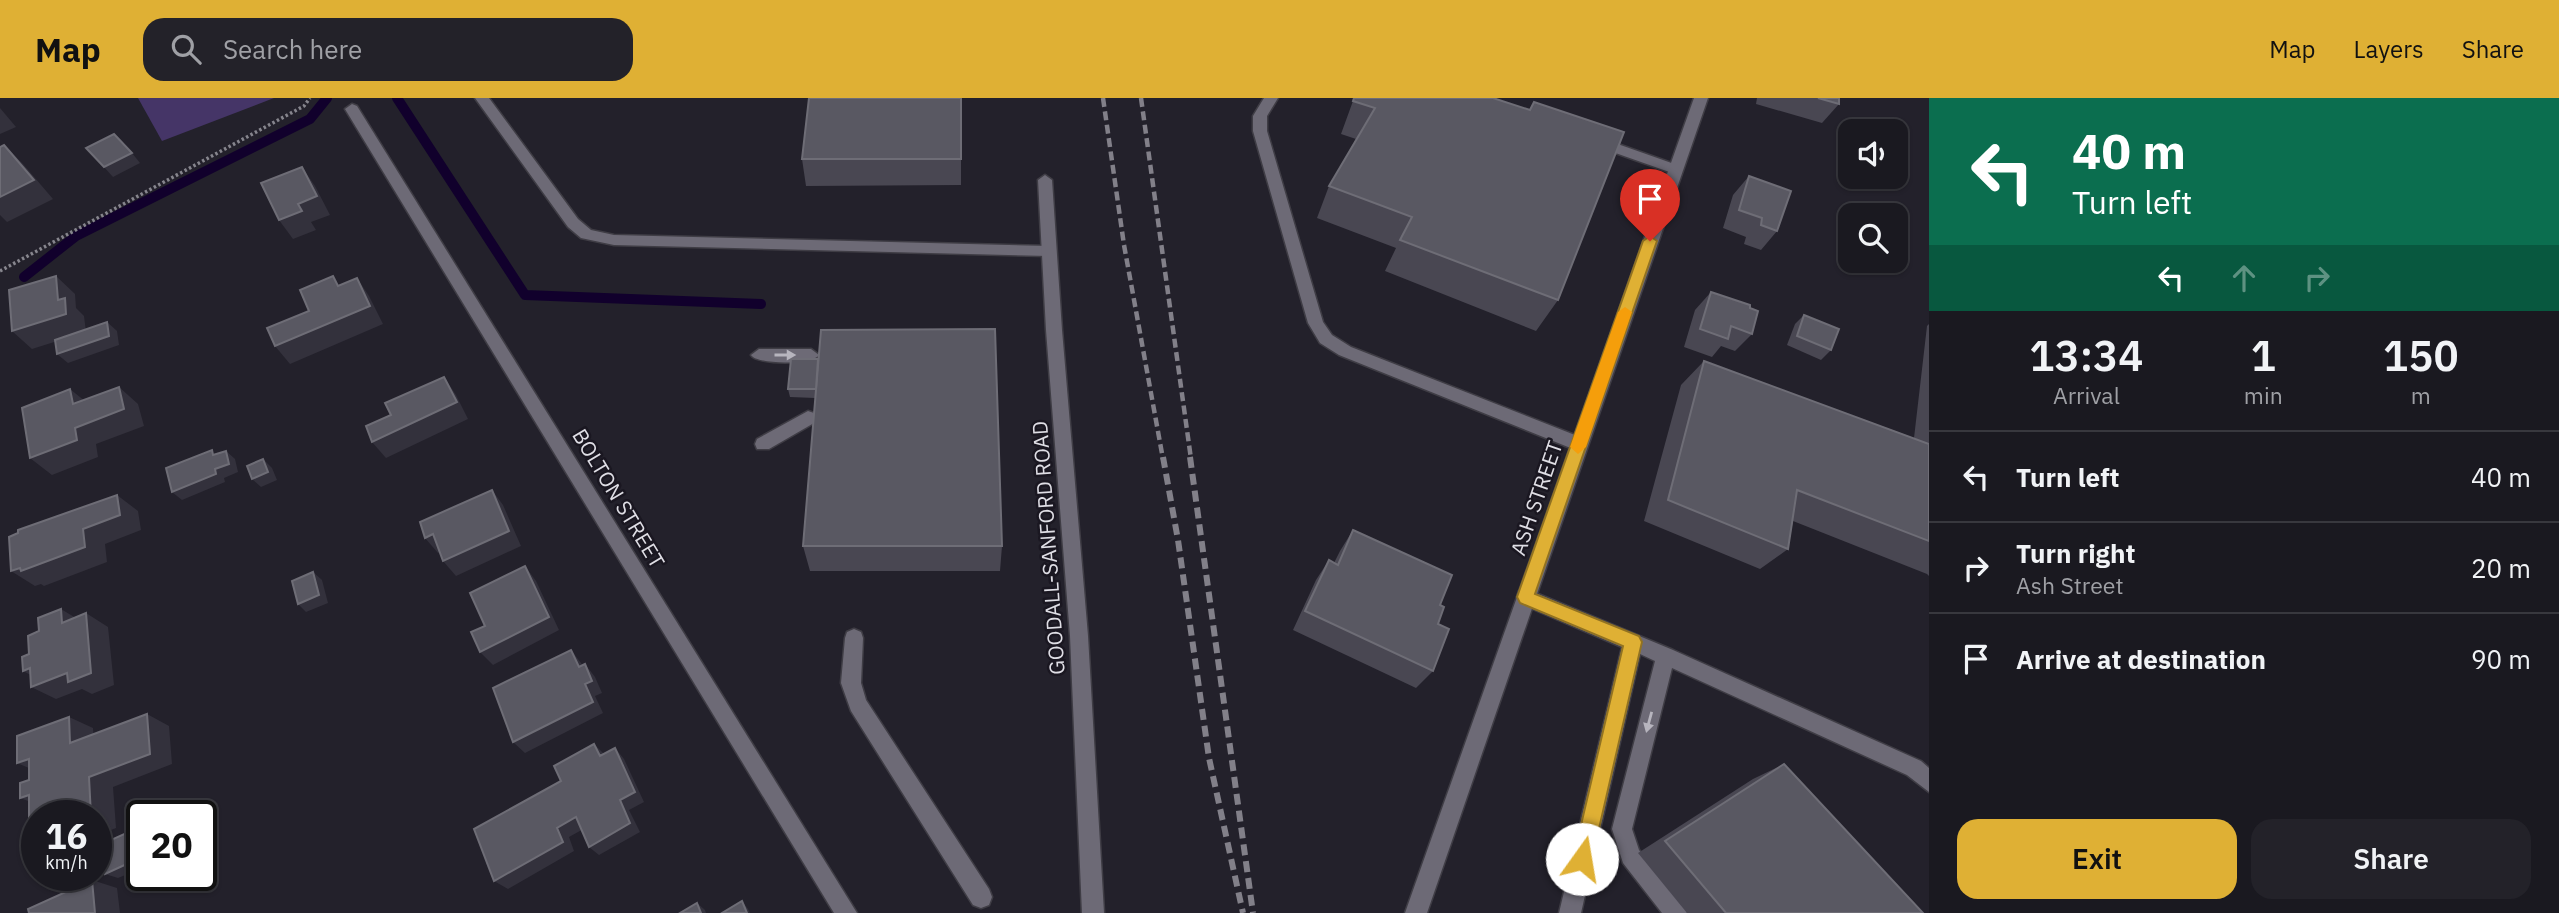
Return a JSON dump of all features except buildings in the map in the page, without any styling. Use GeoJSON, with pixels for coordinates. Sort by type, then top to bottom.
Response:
{"type":"FeatureCollection","features":[{"type":"Feature","properties":{"kind":"street"},"geometry":{"type":"LineString","coordinates":[[482,98],[573,223],[594,237],[614,240],[1049,251]]}},
{"type":"Feature","properties":{"kind":"street"},"geometry":{"type":"LineString","coordinates":[[1271,98],[1260,116],[1260,131],[1316,323],[1326,339],[1345,351],[1579,444]]}},
{"type":"Feature","properties":{"kind":"street","name":"ASH STREET"},"geometry":{"type":"LineString","coordinates":[[1416,913],[1701,98]]}},
{"type":"Feature","properties":{"kind":"street","name":"BOLTON STREET"},"geometry":{"type":"LineString","coordinates":[[352,109],[846,913]]}},
{"type":"Feature","properties":{"kind":"street"},"geometry":{"type":"LineString","coordinates":[[1575,135],[1675,169]]}},
{"type":"Feature","properties":{"kind":"street","name":"GOODALL-SANFORD ROAD"},"geometry":{"type":"LineString","coordinates":[[1045,180],[1079,636],[1093,913]]}},
{"type":"Feature","properties":{"kind":"street"},"geometry":{"type":"LineString","coordinates":[[759,355],[813,357]]}},
{"type":"Feature","properties":{"kind":"street"},"geometry":{"type":"LineString","coordinates":[[763,444],[808,418]]}},
{"type":"Feature","properties":{"kind":"street"},"geometry":{"type":"LineString","coordinates":[[1526,597],[1666,656],[1914,768],[1929,782]]}},
{"type":"Feature","properties":{"kind":"street"},"geometry":{"type":"LineString","coordinates":[[853,638],[851,683],[858,704],[981,897]]}},
{"type":"Feature","properties":{"kind":"street"},"geometry":{"type":"LineString","coordinates":[[1570,913],[1633,642]]}},
{"type":"Feature","properties":{"kind":"street"},"geometry":{"type":"LineString","coordinates":[[1666,656],[1622,829],[1630,856],[1676,913]]}},
{"type":"Feature","properties":{"kind":"path"},"geometry":{"type":"LineString","coordinates":[[0,271],[304,106],[310,98]]}},
{"type":"Feature","properties":{"kind":"shaded area"},"geometry":{"type":"Polygon","coordinates":[[[138,98],[274,98],[162,141],[138,98]]]}},
{"type":"Feature","properties":{"kind":"waterway"},"geometry":{"type":"LineString","coordinates":[[24,277],[76,236],[310,119],[327,98]]}},
{"type":"Feature","properties":{"kind":"waterway"},"geometry":{"type":"LineString","coordinates":[[397,98],[525,295],[761,304]]}},
{"type":"Feature","properties":{"kind":"railway"},"geometry":{"type":"LineString","coordinates":[[1103,98],[1124,245],[1163,459]]}},
{"type":"Feature","properties":{"kind":"railway"},"geometry":{"type":"LineString","coordinates":[[1141,98],[1191,459]]}},
{"type":"Feature","properties":{"kind":"railway"},"geometry":{"type":"LineString","coordinates":[[1163,457],[1178,540],[1209,758],[1243,913]]}},
{"type":"Feature","properties":{"kind":"railway"},"geometry":{"type":"LineString","coordinates":[[1190,457],[1253,913]]}},
{"type":"Feature","properties":{"kind":"slow traffic"},"geometry":{"type":"LineString","coordinates":[[1578,447],[1625,312]]}},
{"type":"Feature","properties":{"kind":"route"},"geometry":{"type":"LineString","coordinates":[[1582,859],[1633,642],[1526,597],[1650,241]]}}]}
